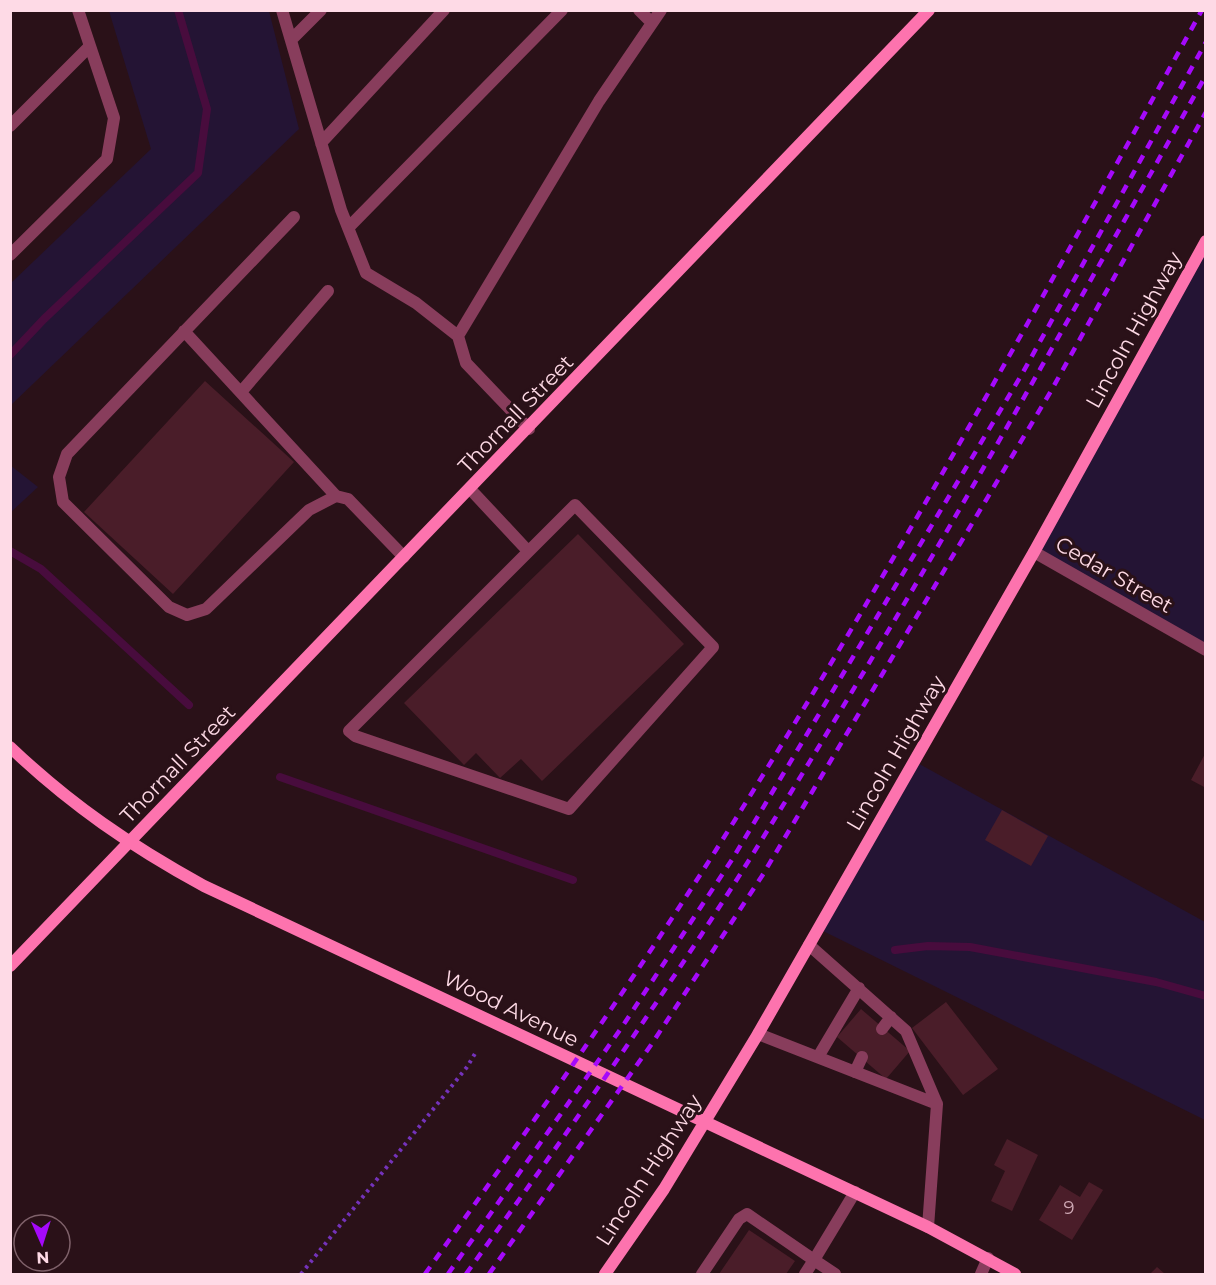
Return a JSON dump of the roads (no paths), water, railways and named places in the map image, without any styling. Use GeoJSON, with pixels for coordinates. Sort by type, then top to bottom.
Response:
{"type":"FeatureCollection","features":[{"type":"Feature","properties":{"kind":"street"},"geometry":{"type":"LineString","coordinates":[[10,255],[107,159],[114,118],[78,10]]}},
{"type":"Feature","properties":{"kind":"street"},"geometry":{"type":"LineString","coordinates":[[282,10],[348,228],[366,273],[416,303],[458,336],[466,363],[529,429]]}},
{"type":"Feature","properties":{"kind":"street"},"geometry":{"type":"LineString","coordinates":[[291,40],[321,10]]}},
{"type":"Feature","properties":{"kind":"street"},"geometry":{"type":"LineString","coordinates":[[321,143],[444,10]]}},
{"type":"Feature","properties":{"kind":"street"},"geometry":{"type":"LineString","coordinates":[[348,228],[562,10]]}},
{"type":"Feature","properties":{"kind":"street"},"geometry":{"type":"LineString","coordinates":[[639,10],[652,23]]}},
{"type":"Feature","properties":{"kind":"street"},"geometry":{"type":"LineString","coordinates":[[458,336],[599,101],[661,10]]}},
{"type":"Feature","properties":{"kind":"street","name":"Thornall Street"},"geometry":{"type":"LineString","coordinates":[[10,966],[471,490],[929,10]]}},
{"type":"Feature","properties":{"kind":"street"},"geometry":{"type":"LineString","coordinates":[[10,126],[90,46]]}},
{"type":"Feature","properties":{"kind":"street"},"geometry":{"type":"LineString","coordinates":[[294,217],[67,454],[59,477],[63,502],[169,608],[187,615],[206,609],[309,510],[336,496]]}},
{"type":"Feature","properties":{"kind":"street","name":"Lincoln Highway"},"geometry":{"type":"LineString","coordinates":[[604,1275],[664,1189],[759,1034],[1034,552],[1206,241]]}},
{"type":"Feature","properties":{"kind":"street"},"geometry":{"type":"LineString","coordinates":[[241,392],[328,291]]}},
{"type":"Feature","properties":{"kind":"street"},"geometry":{"type":"LineString","coordinates":[[184,331],[336,496],[348,499],[404,557]]}},
{"type":"Feature","properties":{"kind":"street"},"geometry":{"type":"LineString","coordinates":[[471,490],[528,550]]}},
{"type":"Feature","properties":{"kind":"street"},"geometry":{"type":"LineString","coordinates":[[574,505],[713,646],[569,809],[355,736],[349,731],[528,550],[574,505]]}},
{"type":"Feature","properties":{"kind":"street","name":"Cedar Street"},"geometry":{"type":"LineString","coordinates":[[1034,552],[1206,650]]}},
{"type":"Feature","properties":{"kind":"street","name":"Wood Avenue"},"geometry":{"type":"LineString","coordinates":[[10,747],[69,801],[129,843],[204,886],[928,1227],[988,1258],[1015,1275]]}},
{"type":"Feature","properties":{"kind":"street"},"geometry":{"type":"LineString","coordinates":[[809,945],[906,1031],[937,1104],[928,1227]]}},
{"type":"Feature","properties":{"kind":"street"},"geometry":{"type":"LineString","coordinates":[[818,1057],[859,988]]}},
{"type":"Feature","properties":{"kind":"street"},"geometry":{"type":"LineString","coordinates":[[882,1029],[891,1017]]}},
{"type":"Feature","properties":{"kind":"street"},"geometry":{"type":"LineString","coordinates":[[759,1034],[937,1104]]}},
{"type":"Feature","properties":{"kind":"street"},"geometry":{"type":"LineString","coordinates":[[855,1072],[862,1057]]}},
{"type":"Feature","properties":{"kind":"street"},"geometry":{"type":"LineString","coordinates":[[805,1275],[855,1192]]}},
{"type":"Feature","properties":{"kind":"street"},"geometry":{"type":"LineString","coordinates":[[702,1275],[739,1219],[747,1214],[835,1275]]}},
{"type":"Feature","properties":{"kind":"street"},"geometry":{"type":"LineString","coordinates":[[981,1275],[988,1258]]}},
{"type":"Feature","properties":{"kind":"waterway"},"geometry":{"type":"LineString","coordinates":[[10,355],[44,319],[198,173],[207,109],[178,10]]}},
{"type":"Feature","properties":{"kind":"waterway"},"geometry":{"type":"LineString","coordinates":[[10,551],[41,569],[189,705]]}},
{"type":"Feature","properties":{"kind":"waterway"},"geometry":{"type":"LineString","coordinates":[[280,777],[573,880]]}},
{"type":"Feature","properties":{"kind":"waterway"},"geometry":{"type":"LineString","coordinates":[[895,950],[928,946],[970,947],[1156,982],[1206,996]]}},
{"type":"Feature","properties":{"kind":"railway"},"geometry":{"type":"LineString","coordinates":[[425,1274],[646,958],[780,747],[965,434],[1202,10]]}},
{"type":"Feature","properties":{"kind":"railway"},"geometry":{"type":"LineString","coordinates":[[448,1274],[622,1027],[733,858],[1022,374],[1206,42]]}},
{"type":"Feature","properties":{"kind":"railway"},"geometry":{"type":"LineString","coordinates":[[466,1274],[644,1021],[713,917],[806,768],[923,572],[1206,75]]}},
{"type":"Feature","properties":{"kind":"railway"},"geometry":{"type":"LineString","coordinates":[[489,1274],[651,1045],[762,876],[1051,391],[1206,112]]}}]}
